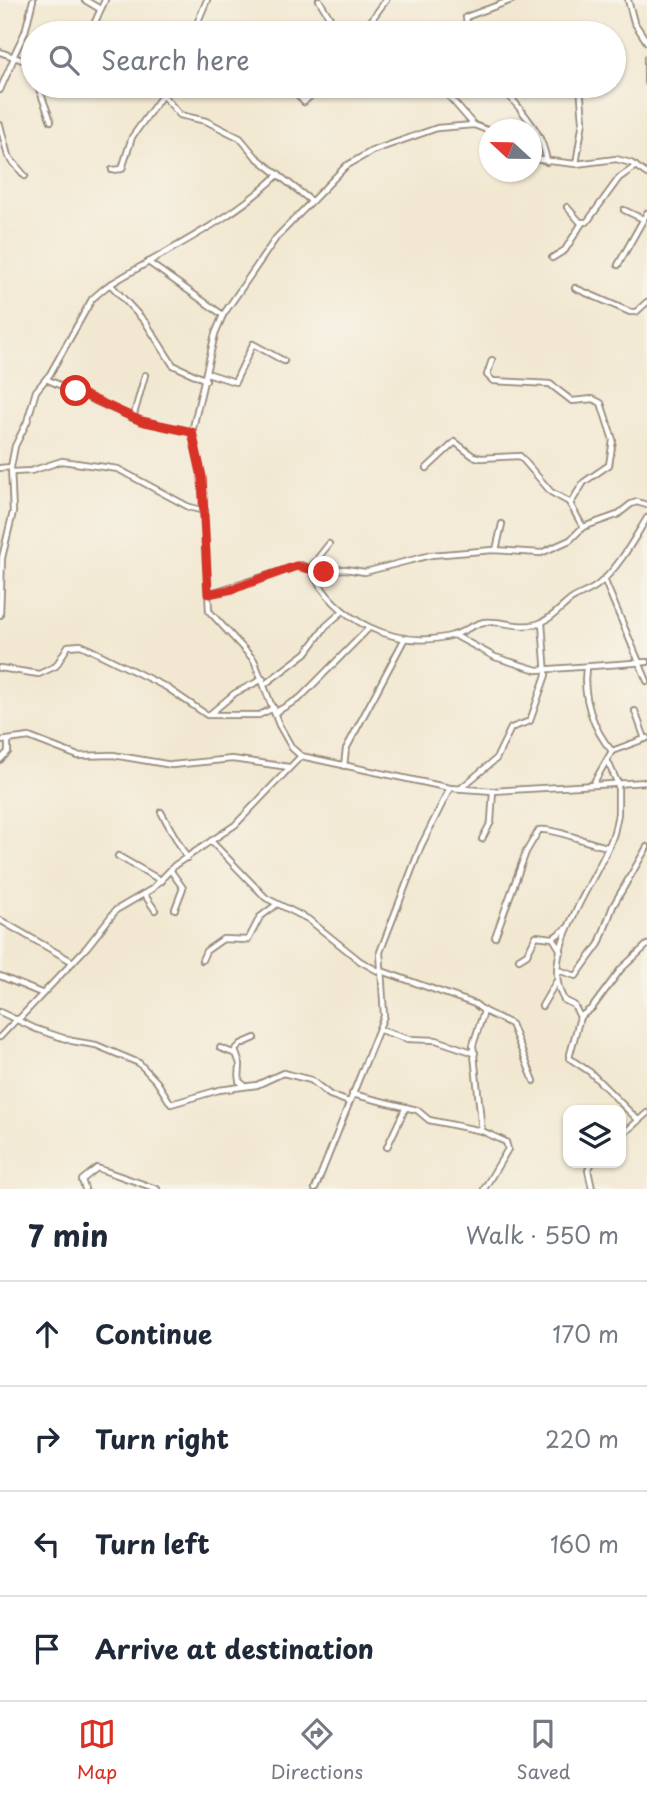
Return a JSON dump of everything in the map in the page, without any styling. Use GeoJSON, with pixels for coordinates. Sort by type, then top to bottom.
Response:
{"type":"FeatureCollection","features":[{"type":"Feature","properties":{"kind":"street"},"geometry":{"type":"LineString","coordinates":[[27,21],[33,0]]}},
{"type":"Feature","properties":{"kind":"street"},"geometry":{"type":"LineString","coordinates":[[85,0],[100,9]]}},
{"type":"Feature","properties":{"kind":"street"},"geometry":{"type":"LineString","coordinates":[[95,21],[105,0]]}},
{"type":"Feature","properties":{"kind":"street"},"geometry":{"type":"LineString","coordinates":[[198,21],[207,0]]}},
{"type":"Feature","properties":{"kind":"street"},"geometry":{"type":"LineString","coordinates":[[319,0],[332,21]]}},
{"type":"Feature","properties":{"kind":"street"},"geometry":{"type":"LineString","coordinates":[[371,21],[386,0]]}},
{"type":"Feature","properties":{"kind":"street"},"geometry":{"type":"LineString","coordinates":[[466,21],[466,17],[512,0]]}},
{"type":"Feature","properties":{"kind":"street"},"geometry":{"type":"LineString","coordinates":[[628,0],[634,22],[647,42]]}},
{"type":"Feature","properties":{"kind":"street"},"geometry":{"type":"LineString","coordinates":[[0,90],[21,40]]}},
{"type":"Feature","properties":{"kind":"street"},"geometry":{"type":"LineString","coordinates":[[0,52],[21,59]]}},
{"type":"Feature","properties":{"kind":"street"},"geometry":{"type":"LineString","coordinates":[[647,58],[647,82]]}},
{"type":"Feature","properties":{"kind":"street"},"geometry":{"type":"LineString","coordinates":[[42,98],[51,121]]}},
{"type":"Feature","properties":{"kind":"street"},"geometry":{"type":"LineString","coordinates":[[112,170],[122,169],[132,137],[159,98]]}},
{"type":"Feature","properties":{"kind":"street"},"geometry":{"type":"LineString","coordinates":[[165,98],[180,116],[206,121],[240,138],[256,156],[310,200]]}},
{"type":"Feature","properties":{"kind":"street"},"geometry":{"type":"LineString","coordinates":[[450,98],[474,125]]}},
{"type":"Feature","properties":{"kind":"street"},"geometry":{"type":"LineString","coordinates":[[511,98],[531,121],[544,147],[547,162]]}},
{"type":"Feature","properties":{"kind":"street"},"geometry":{"type":"LineString","coordinates":[[576,164],[583,121],[581,98]]}},
{"type":"Feature","properties":{"kind":"street"},"geometry":{"type":"LineString","coordinates":[[0,125],[8,156],[25,176]]}},
{"type":"Feature","properties":{"kind":"street"},"geometry":{"type":"LineString","coordinates":[[479,127],[474,125],[437,128],[364,154],[346,166],[310,200],[276,238],[223,314],[215,334],[192,432],[202,477],[209,611],[254,660],[288,741],[301,756],[460,789],[493,791],[647,782]]}},
{"type":"Feature","properties":{"kind":"street"},"geometry":{"type":"LineString","coordinates":[[542,161],[576,164],[617,159],[646,171]]}},
{"type":"Feature","properties":{"kind":"street"},"geometry":{"type":"LineString","coordinates":[[552,258],[567,247],[582,223],[590,219],[619,178],[636,166]]}},
{"type":"Feature","properties":{"kind":"street"},"geometry":{"type":"LineString","coordinates":[[0,615],[2,558],[13,512],[12,469],[32,398],[46,379],[92,299],[110,284],[204,231],[255,197],[279,174]]}},
{"type":"Feature","properties":{"kind":"street"},"geometry":{"type":"LineString","coordinates":[[567,207],[582,223]]}},
{"type":"Feature","properties":{"kind":"street"},"geometry":{"type":"LineString","coordinates":[[618,265],[645,218],[624,210]]}},
{"type":"Feature","properties":{"kind":"street"},"geometry":{"type":"LineString","coordinates":[[148,262],[223,314]]}},
{"type":"Feature","properties":{"kind":"street"},"geometry":{"type":"LineString","coordinates":[[110,284],[146,323],[173,365],[206,380]]}},
{"type":"Feature","properties":{"kind":"street"},"geometry":{"type":"LineString","coordinates":[[575,288],[630,312],[636,312],[647,302]]}},
{"type":"Feature","properties":{"kind":"street"},"geometry":{"type":"LineString","coordinates":[[207,373],[235,382],[253,344],[285,361]]}},
{"type":"Feature","properties":{"kind":"street"},"geometry":{"type":"LineString","coordinates":[[492,359],[487,372],[490,380],[550,384],[572,401],[593,399],[601,403],[613,440],[609,465],[584,482],[570,504]]}},
{"type":"Feature","properties":{"kind":"street"},"geometry":{"type":"LineString","coordinates":[[133,418],[145,375]]}},
{"type":"Feature","properties":{"kind":"street"},"geometry":{"type":"LineString","coordinates":[[46,379],[133,418],[156,426],[192,432]]}},
{"type":"Feature","properties":{"kind":"street"},"geometry":{"type":"LineString","coordinates":[[427,468],[455,442],[472,456],[481,458],[517,455],[554,496],[570,504],[583,527]]}},
{"type":"Feature","properties":{"kind":"street"},"geometry":{"type":"LineString","coordinates":[[0,468],[31,471],[62,461],[118,469],[189,507],[205,511]]}},
{"type":"Feature","properties":{"kind":"street"},"geometry":{"type":"LineString","coordinates":[[208,594],[233,589],[296,566],[372,572],[431,555],[496,550],[541,553],[570,540],[583,527],[617,515],[637,502],[647,505]]}},
{"type":"Feature","properties":{"kind":"street"},"geometry":{"type":"LineString","coordinates":[[310,568],[323,593],[343,611],[369,628],[405,638],[454,635],[483,622],[513,626],[542,623],[604,579],[647,518]]}},
{"type":"Feature","properties":{"kind":"street"},"geometry":{"type":"LineString","coordinates":[[496,550],[502,524]]}},
{"type":"Feature","properties":{"kind":"street"},"geometry":{"type":"LineString","coordinates":[[310,568],[329,544]]}},
{"type":"Feature","properties":{"kind":"street"},"geometry":{"type":"LineString","coordinates":[[604,579],[646,676]]}},
{"type":"Feature","properties":{"kind":"street"},"geometry":{"type":"LineString","coordinates":[[209,715],[234,693],[264,682],[306,653],[326,626],[343,611]]}},
{"type":"Feature","properties":{"kind":"street"},"geometry":{"type":"LineString","coordinates":[[460,789],[496,759],[511,728],[530,721],[546,670],[542,623]]}},
{"type":"Feature","properties":{"kind":"street"},"geometry":{"type":"LineString","coordinates":[[0,668],[39,674],[58,665],[68,646],[81,645],[166,687],[201,713],[259,715],[300,698],[369,628]]}},
{"type":"Feature","properties":{"kind":"street"},"geometry":{"type":"LineString","coordinates":[[454,635],[495,657],[546,670],[647,662]]}},
{"type":"Feature","properties":{"kind":"street"},"geometry":{"type":"LineString","coordinates":[[344,766],[346,749],[405,638]]}},
{"type":"Feature","properties":{"kind":"street"},"geometry":{"type":"LineString","coordinates":[[586,668],[587,701],[601,735],[612,751]]}},
{"type":"Feature","properties":{"kind":"street"},"geometry":{"type":"LineString","coordinates":[[593,784],[612,751],[646,738],[635,711]]}},
{"type":"Feature","properties":{"kind":"street"},"geometry":{"type":"LineString","coordinates":[[0,741],[29,737],[85,757],[113,755],[178,765],[232,759],[289,767]]}},
{"type":"Feature","properties":{"kind":"street"},"geometry":{"type":"LineString","coordinates":[[0,760],[8,752],[8,740]]}},
{"type":"Feature","properties":{"kind":"street"},"geometry":{"type":"LineString","coordinates":[[0,1037],[73,962],[116,910],[144,894],[187,858],[235,825],[301,756]]}},
{"type":"Feature","properties":{"kind":"street"},"geometry":{"type":"LineString","coordinates":[[580,1017],[574,1005],[561,997],[557,978],[561,951],[569,927],[609,847],[618,814],[617,782],[608,762]]}},
{"type":"Feature","properties":{"kind":"street"},"geometry":{"type":"LineString","coordinates":[[315,1189],[384,1016],[379,970],[380,952],[421,846],[450,788]]}},
{"type":"Feature","properties":{"kind":"street"},"geometry":{"type":"LineString","coordinates":[[482,839],[491,822],[493,791]]}},
{"type":"Feature","properties":{"kind":"street"},"geometry":{"type":"LineString","coordinates":[[161,811],[187,858]]}},
{"type":"Feature","properties":{"kind":"street"},"geometry":{"type":"LineString","coordinates":[[495,937],[526,852],[539,831],[555,831],[584,843],[609,847]]}},
{"type":"Feature","properties":{"kind":"street"},"geometry":{"type":"LineString","coordinates":[[211,841],[260,893],[277,905],[308,919],[360,961],[475,1004],[511,1024],[534,1081]]}},
{"type":"Feature","properties":{"kind":"street"},"geometry":{"type":"LineString","coordinates":[[558,970],[576,976],[587,963],[599,944],[613,906],[626,889],[646,850]]}},
{"type":"Feature","properties":{"kind":"street"},"geometry":{"type":"LineString","coordinates":[[118,856],[162,881]]}},
{"type":"Feature","properties":{"kind":"street"},"geometry":{"type":"LineString","coordinates":[[171,871],[183,888],[175,909]]}},
{"type":"Feature","properties":{"kind":"street"},"geometry":{"type":"LineString","coordinates":[[144,894],[155,910]]}},
{"type":"Feature","properties":{"kind":"street"},"geometry":{"type":"LineString","coordinates":[[202,960],[206,951],[223,939],[232,937],[242,942],[248,940],[260,917],[277,905]]}},
{"type":"Feature","properties":{"kind":"street"},"geometry":{"type":"LineString","coordinates":[[0,920],[73,962]]}},
{"type":"Feature","properties":{"kind":"street"},"geometry":{"type":"LineString","coordinates":[[519,959],[527,954],[536,936],[553,937],[569,927]]}},
{"type":"Feature","properties":{"kind":"street"},"geometry":{"type":"LineString","coordinates":[[553,937],[561,951]]}},
{"type":"Feature","properties":{"kind":"street"},"geometry":{"type":"LineString","coordinates":[[638,1120],[590,1072],[569,1058],[580,1017],[593,1008],[621,969],[647,945]]}},
{"type":"Feature","properties":{"kind":"street"},"geometry":{"type":"LineString","coordinates":[[0,976],[41,993]]}},
{"type":"Feature","properties":{"kind":"street"},"geometry":{"type":"LineString","coordinates":[[542,1006],[557,978]]}},
{"type":"Feature","properties":{"kind":"street"},"geometry":{"type":"LineString","coordinates":[[482,1131],[474,1039],[484,1011]]}},
{"type":"Feature","properties":{"kind":"street"},"geometry":{"type":"LineString","coordinates":[[0,1012],[72,1041],[96,1045],[139,1063],[157,1082],[171,1104],[219,1090],[257,1085],[279,1074],[290,1073],[312,1080],[330,1095],[349,1102]]}},
{"type":"Feature","properties":{"kind":"street"},"geometry":{"type":"LineString","coordinates":[[380,1030],[408,1039],[442,1041],[475,1053]]}},
{"type":"Feature","properties":{"kind":"street"},"geometry":{"type":"LineString","coordinates":[[244,1086],[239,1081],[237,1046],[255,1038]]}},
{"type":"Feature","properties":{"kind":"street"},"geometry":{"type":"LineString","coordinates":[[220,1048],[236,1054]]}},
{"type":"Feature","properties":{"kind":"street"},"geometry":{"type":"LineString","coordinates":[[352,1094],[421,1111],[429,1120],[482,1131],[501,1139],[508,1150],[484,1189]]}},
{"type":"Feature","properties":{"kind":"street"},"geometry":{"type":"LineString","coordinates":[[387,1147],[405,1109]]}},
{"type":"Feature","properties":{"kind":"street"},"geometry":{"type":"LineString","coordinates":[[626,1131],[646,1115]]}},
{"type":"Feature","properties":{"kind":"street"},"geometry":{"type":"LineString","coordinates":[[475,1131],[480,1121]]}},
{"type":"Feature","properties":{"kind":"street"},"geometry":{"type":"LineString","coordinates":[[85,1189],[82,1180],[97,1168],[157,1189]]}},
{"type":"Feature","properties":{"kind":"street"},"geometry":{"type":"LineString","coordinates":[[590,1168],[592,1189]]}},
{"type":"Feature","properties":{"kind":"route"},"geometry":{"type":"LineString","coordinates":[[76,391],[141,421],[172,430],[192,432],[202,477],[208,594],[233,589],[301,565],[324,572]]}}]}
